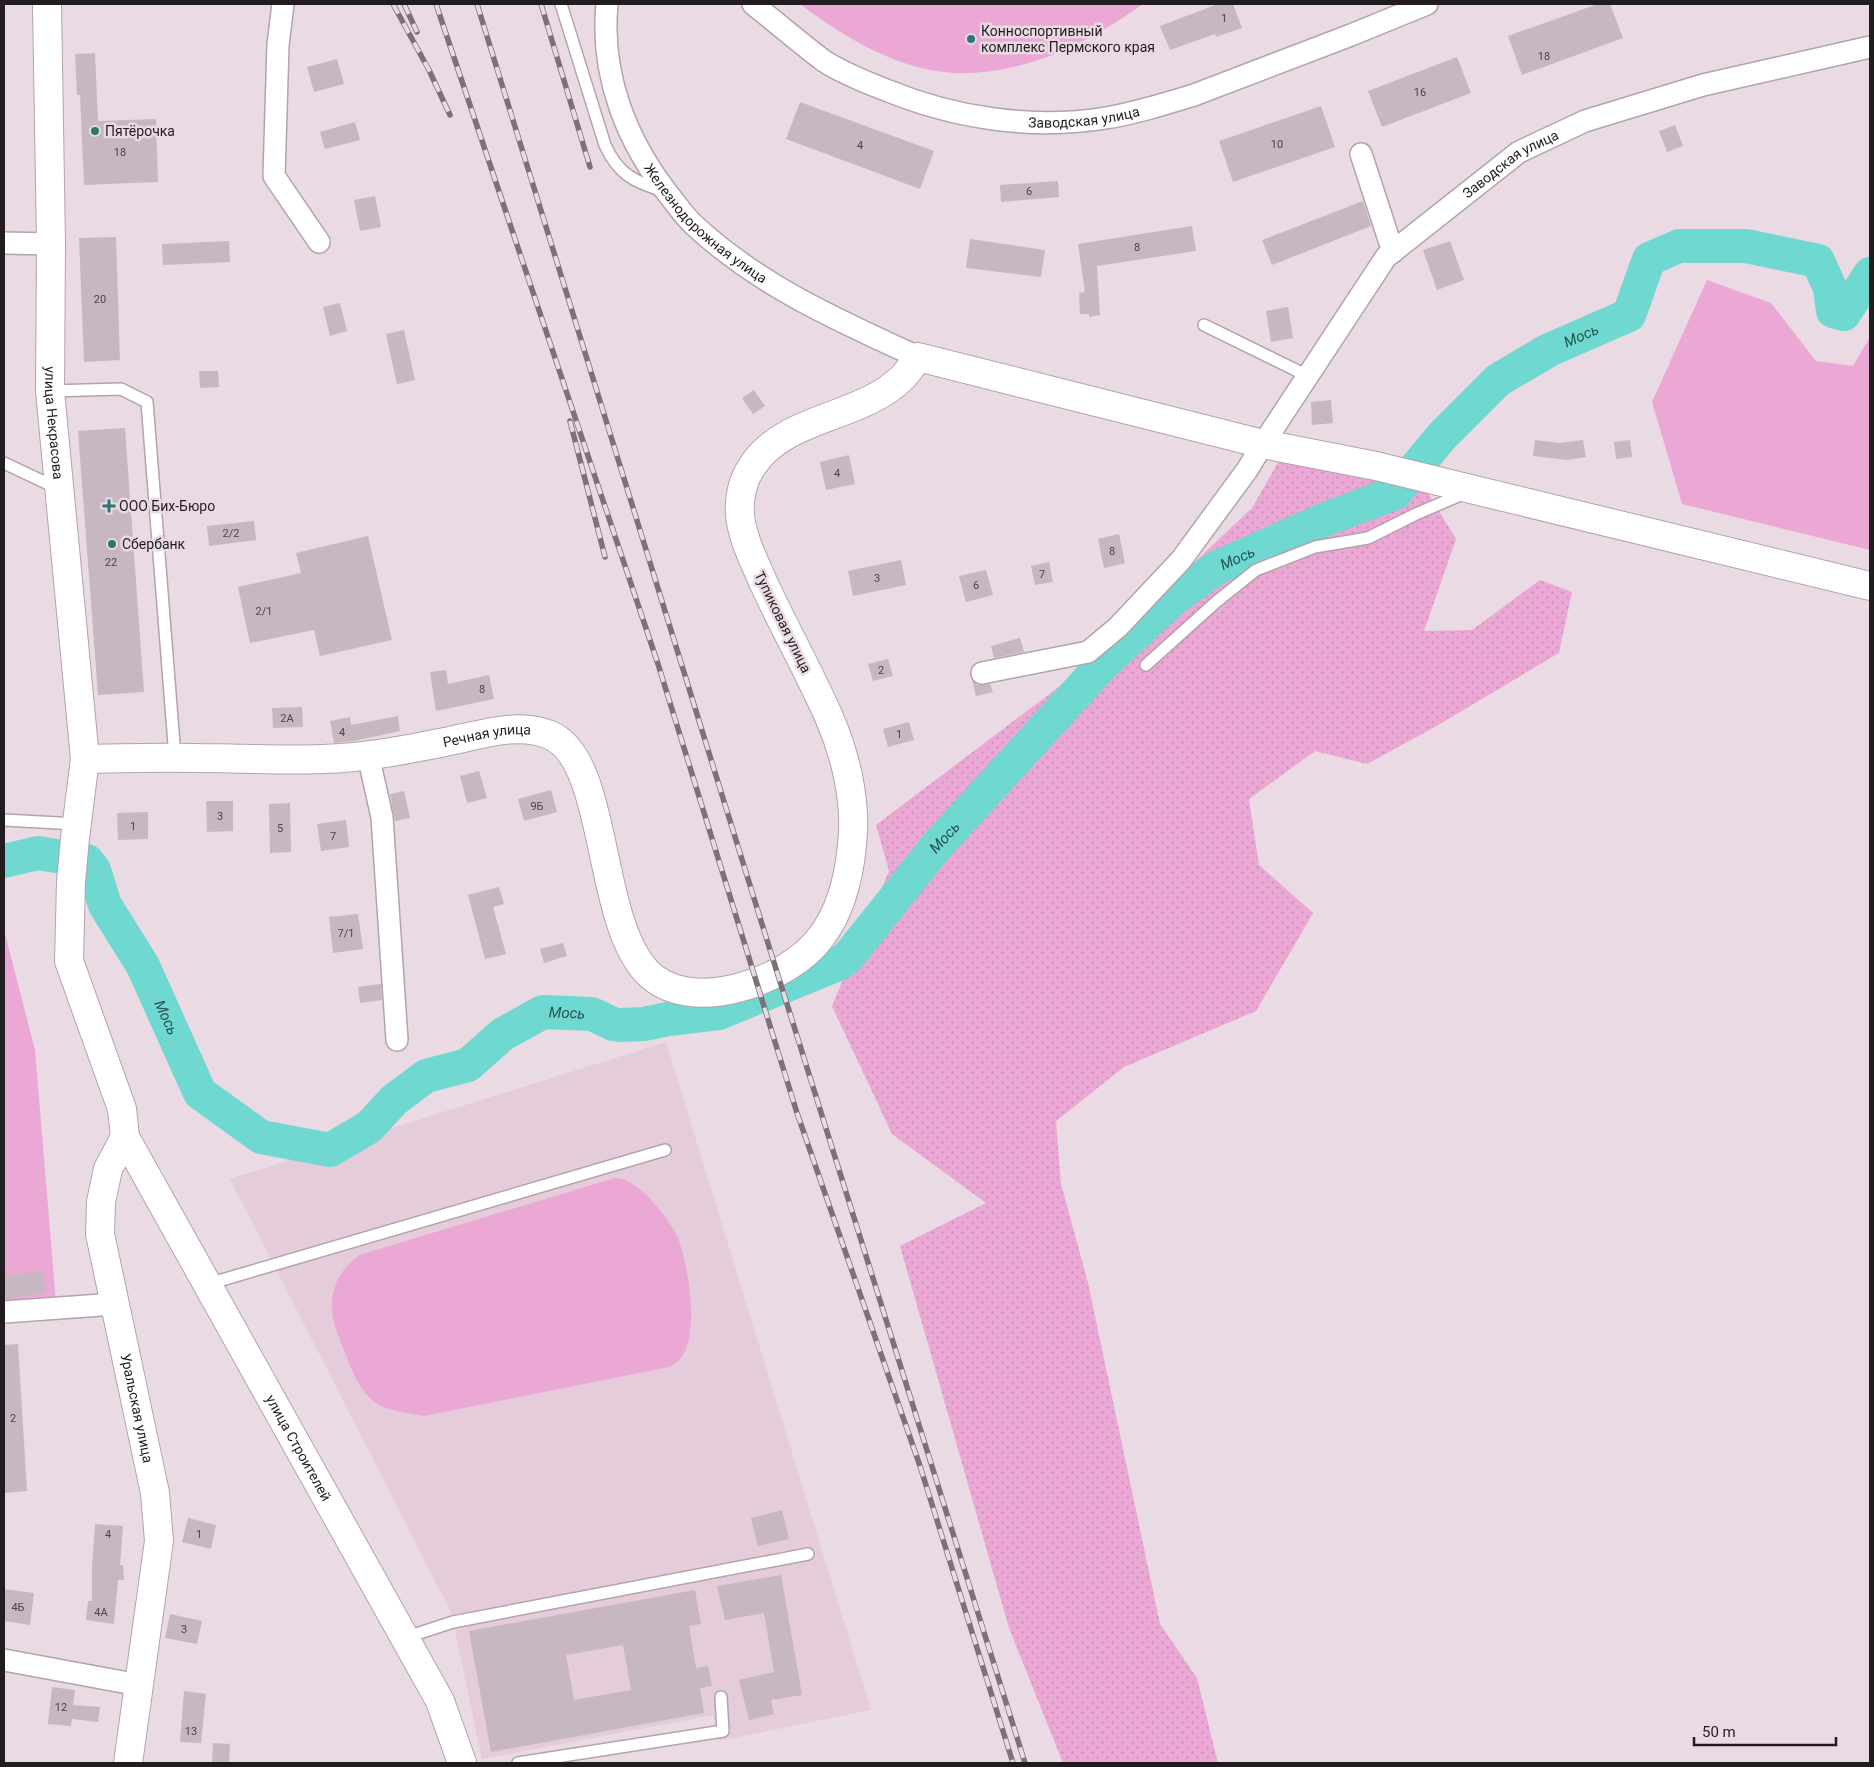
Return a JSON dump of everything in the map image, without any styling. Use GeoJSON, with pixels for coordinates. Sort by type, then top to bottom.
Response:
{"type":"FeatureCollection","features":[{"type":"Feature","properties":{"kind":"street","name":"улица Некрасова"},"geometry":{"type":"LineString","coordinates":[[47,4],[51,244],[50,391],[86,759],[71,882],[69,960],[122,1109],[125,1137]]}},
{"type":"Feature","properties":{"kind":"street"},"geometry":{"type":"LineString","coordinates":[[283,4],[278,45],[274,176],[319,242]]}},
{"type":"Feature","properties":{"kind":"street","name":"Железнодорожная улица"},"geometry":{"type":"LineString","coordinates":[[607,4],[607,58],[619,107],[638,151],[649,170],[692,225],[736,259],[779,288],[834,318],[918,357]]}},
{"type":"Feature","properties":{"kind":"street","name":"Заводская улица"},"geometry":{"type":"LineString","coordinates":[[753,4],[825,61],[864,81],[898,95],[949,111],[992,119],[1059,122],[1084,121],[1122,115],[1194,95],[1427,4]]}},
{"type":"Feature","properties":{"kind":"street","name":"Заводская улица"},"geometry":{"type":"LineString","coordinates":[[982,673],[1088,652],[1118,627],[1181,560],[1247,470],[1386,258],[1518,152],[1585,121],[1703,85],[1870,47]]}},
{"type":"Feature","properties":{"kind":"street"},"geometry":{"type":"LineString","coordinates":[[1361,154],[1393,252]]}},
{"type":"Feature","properties":{"kind":"street"},"geometry":{"type":"LineString","coordinates":[[4,242],[51,244]]}},
{"type":"Feature","properties":{"kind":"street"},"geometry":{"type":"LineString","coordinates":[[918,357],[1263,444],[1425,477],[1870,586]]}},
{"type":"Feature","properties":{"kind":"street","name":"Тупиковая улица"},"geometry":{"type":"LineString","coordinates":[[717,992],[765,978],[796,962],[824,934],[843,895],[852,845],[852,811],[845,765],[829,717],[756,567],[742,526],[740,512],[743,483],[748,472],[764,451],[776,441],[790,433],[864,404],[880,395],[906,375],[918,357]]}},
{"type":"Feature","properties":{"kind":"street","name":"Речная улица"},"geometry":{"type":"LineString","coordinates":[[86,759],[175,757],[322,759],[368,756],[511,730],[536,731],[551,735],[572,752],[586,779],[618,915],[626,939],[638,960],[651,975],[668,987],[684,992],[717,992]]}},
{"type":"Feature","properties":{"kind":"street"},"geometry":{"type":"LineString","coordinates":[[368,756],[382,817],[397,1040]]}},
{"type":"Feature","properties":{"kind":"street","name":"улица Строителей"},"geometry":{"type":"LineString","coordinates":[[125,1137],[403,1638],[440,1701],[462,1763]]}},
{"type":"Feature","properties":{"kind":"street","name":"Уральская улица"},"geometry":{"type":"LineString","coordinates":[[125,1137],[108,1169],[101,1202],[100,1234],[155,1494],[159,1541],[128,1763]]}},
{"type":"Feature","properties":{"kind":"street"},"geometry":{"type":"LineString","coordinates":[[4,1312],[115,1304]]}},
{"type":"Feature","properties":{"kind":"street"},"geometry":{"type":"LineString","coordinates":[[4,1660],[139,1685]]}},
{"type":"Feature","properties":{"kind":"lane"},"geometry":{"type":"LineString","coordinates":[[561,4],[605,145],[611,158],[619,169],[630,178],[643,185],[666,191]]}},
{"type":"Feature","properties":{"kind":"lane"},"geometry":{"type":"LineString","coordinates":[[1204,325],[1308,376]]}},
{"type":"Feature","properties":{"kind":"lane"},"geometry":{"type":"LineString","coordinates":[[50,391],[121,389],[147,402],[175,757]]}},
{"type":"Feature","properties":{"kind":"lane"},"geometry":{"type":"LineString","coordinates":[[4,463],[60,489]]}},
{"type":"Feature","properties":{"kind":"lane"},"geometry":{"type":"LineString","coordinates":[[1146,665],[1216,602],[1256,570],[1315,547],[1368,538],[1473,489]]}},
{"type":"Feature","properties":{"kind":"lane"},"geometry":{"type":"LineString","coordinates":[[4,820],[76,831]]}},
{"type":"Feature","properties":{"kind":"lane"},"geometry":{"type":"LineString","coordinates":[[208,1284],[665,1150]]}},
{"type":"Feature","properties":{"kind":"lane"},"geometry":{"type":"LineString","coordinates":[[403,1638],[453,1622],[808,1554]]}},
{"type":"Feature","properties":{"kind":"lane"},"geometry":{"type":"LineString","coordinates":[[518,1763],[723,1731],[721,1697]]}},
{"type":"Feature","properties":{"kind":"shaded area","name":"Конноспортивный комплекс Пермского края"},"geometry":{"type":"Polygon","coordinates":[[[800,4],[1143,4],[1100,32],[1077,44],[1030,63],[1005,69],[954,73],[933,71],[892,59],[853,40],[800,4]]]}},
{"type":"Feature","properties":{"kind":"shaded area"},"geometry":{"type":"Polygon","coordinates":[[[1707,280],[1771,303],[1816,361],[1853,366],[1870,337],[1870,550],[1682,504],[1652,402],[1707,280]]]}},
{"type":"Feature","properties":{"kind":"shaded area"},"geometry":{"type":"Polygon","coordinates":[[[1280,459],[1428,493],[1456,539],[1424,631],[1472,630],[1540,580],[1572,592],[1559,653],[1433,728],[1367,764],[1315,751],[1249,799],[1259,865],[1313,913],[1256,1011],[1124,1067],[1056,1121],[1061,1184],[1088,1283],[1160,1624],[1197,1678],[1218,1763],[1063,1763],[1009,1628],[900,1246],[986,1203],[892,1134],[832,1006],[889,871],[876,825],[1076,674],[1252,508],[1280,459]]]}},
{"type":"Feature","properties":{"kind":"shaded area"},"geometry":{"type":"Polygon","coordinates":[[[4,930],[35,1050],[56,1303],[4,1305],[4,930]]]}},
{"type":"Feature","properties":{"kind":"shaded area"},"geometry":{"type":"Polygon","coordinates":[[[666,1042],[871,1710],[718,1741],[713,1715],[482,1759],[451,1612],[230,1179],[666,1042]]]}},
{"type":"Feature","properties":{"kind":"shaded area"},"geometry":{"type":"Polygon","coordinates":[[[615,1178],[627,1181],[643,1191],[669,1222],[677,1236],[688,1281],[691,1319],[690,1336],[685,1351],[677,1362],[669,1367],[424,1416],[397,1411],[379,1405],[369,1397],[351,1369],[335,1325],[332,1304],[337,1282],[345,1269],[359,1255],[615,1178]]]}},
{"type":"Feature","properties":{"kind":"building"},"geometry":{"type":"Polygon","coordinates":[[[1218,4],[1233,4],[1242,28],[1216,37],[1215,34],[1170,50],[1160,26],[1218,4]]]}},
{"type":"Feature","properties":{"kind":"building"},"geometry":{"type":"Polygon","coordinates":[[[1598,4],[1610,4],[1623,38],[1522,75],[1508,36],[1598,4]]]}},
{"type":"Feature","properties":{"kind":"building"},"geometry":{"type":"Polygon","coordinates":[[[95,53],[98,121],[156,119],[158,182],[84,185],[80,95],[77,95],[75,54],[95,53]]]}},
{"type":"Feature","properties":{"kind":"building"},"geometry":{"type":"Polygon","coordinates":[[[1457,57],[1471,93],[1382,127],[1368,91],[1457,57]]]}},
{"type":"Feature","properties":{"kind":"building"},"geometry":{"type":"Polygon","coordinates":[[[337,59],[344,84],[314,92],[307,67],[337,59]]]}},
{"type":"Feature","properties":{"kind":"building"},"geometry":{"type":"Polygon","coordinates":[[[800,102],[934,151],[920,189],[786,139],[800,102]]]}},
{"type":"Feature","properties":{"kind":"building"},"geometry":{"type":"Polygon","coordinates":[[[1321,106],[1335,147],[1233,182],[1219,141],[1321,106]]]}},
{"type":"Feature","properties":{"kind":"building"},"geometry":{"type":"Polygon","coordinates":[[[355,122],[360,140],[325,149],[320,132],[355,122]]]}},
{"type":"Feature","properties":{"kind":"building"},"geometry":{"type":"Polygon","coordinates":[[[1675,125],[1683,146],[1667,152],[1659,131],[1675,125]]]}},
{"type":"Feature","properties":{"kind":"building"},"geometry":{"type":"Polygon","coordinates":[[[1058,181],[1059,197],[1001,202],[1000,185],[1058,181]]]}},
{"type":"Feature","properties":{"kind":"building"},"geometry":{"type":"Polygon","coordinates":[[[375,196],[381,227],[360,231],[354,200],[375,196]]]}},
{"type":"Feature","properties":{"kind":"building"},"geometry":{"type":"Polygon","coordinates":[[[1363,201],[1371,226],[1272,265],[1262,240],[1363,201]]]}},
{"type":"Feature","properties":{"kind":"building"},"geometry":{"type":"Polygon","coordinates":[[[1192,226],[1196,251],[1097,266],[1100,315],[1089,317],[1089,314],[1080,314],[1079,293],[1085,292],[1078,244],[1192,226]]]}},
{"type":"Feature","properties":{"kind":"building"},"geometry":{"type":"Polygon","coordinates":[[[116,237],[120,360],[84,362],[79,238],[116,237]]]}},
{"type":"Feature","properties":{"kind":"building"},"geometry":{"type":"Polygon","coordinates":[[[970,239],[1045,250],[1041,277],[966,268],[970,239]]]}},
{"type":"Feature","properties":{"kind":"building"},"geometry":{"type":"Polygon","coordinates":[[[229,241],[230,262],[163,265],[162,244],[229,241]]]}},
{"type":"Feature","properties":{"kind":"building"},"geometry":{"type":"Polygon","coordinates":[[[1450,241],[1464,280],[1437,290],[1423,250],[1450,241]]]}},
{"type":"Feature","properties":{"kind":"building"},"geometry":{"type":"Polygon","coordinates":[[[340,303],[347,331],[330,336],[323,307],[340,303]]]}},
{"type":"Feature","properties":{"kind":"building"},"geometry":{"type":"Polygon","coordinates":[[[1288,307],[1293,338],[1271,342],[1266,311],[1288,307]]]}},
{"type":"Feature","properties":{"kind":"building"},"geometry":{"type":"Polygon","coordinates":[[[404,330],[415,380],[397,384],[386,334],[404,330]]]}},
{"type":"Feature","properties":{"kind":"building"},"geometry":{"type":"Polygon","coordinates":[[[199,371],[218,371],[219,387],[200,388],[199,371]]]}},
{"type":"Feature","properties":{"kind":"building"},"geometry":{"type":"Polygon","coordinates":[[[754,390],[765,406],[753,414],[742,398],[754,390]]]}},
{"type":"Feature","properties":{"kind":"building"},"geometry":{"type":"Polygon","coordinates":[[[1331,400],[1333,423],[1312,425],[1311,402],[1331,400]]]}},
{"type":"Feature","properties":{"kind":"building"},"geometry":{"type":"Polygon","coordinates":[[[125,428],[144,692],[98,695],[78,431],[125,428]]]}},
{"type":"Feature","properties":{"kind":"building"},"geometry":{"type":"Polygon","coordinates":[[[1535,440],[1560,443],[1583,440],[1586,457],[1567,460],[1533,456],[1535,440]]]}},
{"type":"Feature","properties":{"kind":"building"},"geometry":{"type":"Polygon","coordinates":[[[1630,440],[1632,457],[1616,459],[1614,442],[1630,440]]]}},
{"type":"Feature","properties":{"kind":"building"},"geometry":{"type":"Polygon","coordinates":[[[849,455],[855,484],[826,490],[820,462],[849,455]]]}},
{"type":"Feature","properties":{"kind":"building"},"geometry":{"type":"Polygon","coordinates":[[[254,521],[256,540],[209,546],[207,526],[254,521]]]}},
{"type":"Feature","properties":{"kind":"building"},"geometry":{"type":"Polygon","coordinates":[[[1119,534],[1125,563],[1104,568],[1098,539],[1119,534]]]}},
{"type":"Feature","properties":{"kind":"building"},"geometry":{"type":"Polygon","coordinates":[[[368,536],[392,640],[320,656],[314,630],[250,643],[238,587],[301,573],[296,553],[368,536]]]}},
{"type":"Feature","properties":{"kind":"building"},"geometry":{"type":"Polygon","coordinates":[[[901,560],[906,585],[853,596],[848,571],[901,560]]]}},
{"type":"Feature","properties":{"kind":"building"},"geometry":{"type":"Polygon","coordinates":[[[1049,562],[1053,582],[1035,585],[1031,566],[1049,562]]]}},
{"type":"Feature","properties":{"kind":"building"},"geometry":{"type":"Polygon","coordinates":[[[986,570],[993,595],[966,602],[959,576],[986,570]]]}},
{"type":"Feature","properties":{"kind":"building"},"geometry":{"type":"Polygon","coordinates":[[[1020,638],[1024,652],[994,658],[991,646],[1020,638]]]}},
{"type":"Feature","properties":{"kind":"building"},"geometry":{"type":"Polygon","coordinates":[[[888,659],[893,676],[873,681],[868,664],[888,659]]]}},
{"type":"Feature","properties":{"kind":"building"},"geometry":{"type":"Polygon","coordinates":[[[446,670],[448,684],[489,675],[494,699],[436,711],[430,672],[446,670]]]}},
{"type":"Feature","properties":{"kind":"building"},"geometry":{"type":"Polygon","coordinates":[[[972,680],[978,685],[990,684],[993,692],[976,696],[972,680]]]}},
{"type":"Feature","properties":{"kind":"building"},"geometry":{"type":"Polygon","coordinates":[[[302,707],[303,727],[273,728],[272,708],[302,707]]]}},
{"type":"Feature","properties":{"kind":"building"},"geometry":{"type":"Polygon","coordinates":[[[398,716],[400,731],[354,741],[334,743],[330,721],[350,717],[351,725],[398,716]]]}},
{"type":"Feature","properties":{"kind":"building"},"geometry":{"type":"Polygon","coordinates":[[[909,722],[914,740],[888,747],[883,729],[909,722]]]}},
{"type":"Feature","properties":{"kind":"building"},"geometry":{"type":"Polygon","coordinates":[[[479,771],[487,798],[467,803],[460,776],[479,771]]]}},
{"type":"Feature","properties":{"kind":"building"},"geometry":{"type":"Polygon","coordinates":[[[551,790],[557,812],[524,821],[518,799],[551,790]]]}},
{"type":"Feature","properties":{"kind":"building"},"geometry":{"type":"Polygon","coordinates":[[[404,791],[410,818],[395,821],[390,794],[404,791]]]}},
{"type":"Feature","properties":{"kind":"building"},"geometry":{"type":"Polygon","coordinates":[[[206,801],[233,801],[233,831],[207,832],[206,801]]]}},
{"type":"Feature","properties":{"kind":"building"},"geometry":{"type":"Polygon","coordinates":[[[290,803],[291,852],[270,853],[269,804],[290,803]]]}},
{"type":"Feature","properties":{"kind":"building"},"geometry":{"type":"Polygon","coordinates":[[[148,812],[148,839],[118,840],[117,813],[148,812]]]}},
{"type":"Feature","properties":{"kind":"building"},"geometry":{"type":"Polygon","coordinates":[[[346,820],[349,847],[321,851],[317,824],[346,820]]]}},
{"type":"Feature","properties":{"kind":"building"},"geometry":{"type":"Polygon","coordinates":[[[499,887],[504,904],[493,907],[506,954],[485,959],[468,895],[499,887]]]}},
{"type":"Feature","properties":{"kind":"building"},"geometry":{"type":"Polygon","coordinates":[[[358,914],[363,949],[333,953],[329,917],[358,914]]]}},
{"type":"Feature","properties":{"kind":"building"},"geometry":{"type":"Polygon","coordinates":[[[563,943],[567,956],[544,963],[540,949],[563,943]]]}},
{"type":"Feature","properties":{"kind":"building"},"geometry":{"type":"Polygon","coordinates":[[[381,984],[382,1000],[360,1003],[358,987],[381,984]]]}},
{"type":"Feature","properties":{"kind":"building"},"geometry":{"type":"Polygon","coordinates":[[[43,1271],[46,1293],[4,1299],[4,1276],[43,1271]]]}},
{"type":"Feature","properties":{"kind":"building"},"geometry":{"type":"Polygon","coordinates":[[[18,1344],[27,1491],[4,1493],[4,1345],[18,1344]]]}},
{"type":"Feature","properties":{"kind":"building"},"geometry":{"type":"Polygon","coordinates":[[[782,1510],[789,1539],[758,1546],[751,1518],[782,1510]]]}},
{"type":"Feature","properties":{"kind":"building"},"geometry":{"type":"Polygon","coordinates":[[[188,1518],[216,1525],[211,1549],[182,1542],[188,1518]]]}},
{"type":"Feature","properties":{"kind":"building"},"geometry":{"type":"Polygon","coordinates":[[[95,1524],[123,1526],[120,1565],[123,1565],[124,1580],[118,1580],[114,1624],[86,1620],[88,1601],[92,1601],[95,1524]]]}},
{"type":"Feature","properties":{"kind":"building"},"geometry":{"type":"Polygon","coordinates":[[[781,1575],[802,1695],[771,1700],[774,1714],[749,1720],[739,1680],[774,1672],[764,1613],[725,1620],[717,1586],[781,1575]]]}},
{"type":"Feature","properties":{"kind":"building"},"geometry":{"type":"Polygon","coordinates":[[[4,1589],[34,1593],[30,1625],[4,1621],[4,1589]]]}},
{"type":"Feature","properties":{"kind":"building"},"geometry":{"type":"Polygon","coordinates":[[[695,1590],[701,1624],[689,1626],[696,1668],[708,1666],[712,1686],[700,1688],[704,1713],[491,1752],[469,1631],[695,1590]],[[623,1645],[566,1655],[574,1700],[631,1690],[623,1645]]]}},
{"type":"Feature","properties":{"kind":"building"},"geometry":{"type":"Polygon","coordinates":[[[170,1614],[202,1621],[197,1644],[165,1638],[170,1614]]]}},
{"type":"Feature","properties":{"kind":"building"},"geometry":{"type":"Polygon","coordinates":[[[52,1687],[75,1690],[73,1705],[100,1707],[98,1722],[72,1719],[71,1726],[48,1724],[52,1687]]]}},
{"type":"Feature","properties":{"kind":"building"},"geometry":{"type":"Polygon","coordinates":[[[184,1691],[206,1694],[201,1743],[180,1742],[184,1691]]]}},
{"type":"Feature","properties":{"kind":"building"},"geometry":{"type":"Polygon","coordinates":[[[213,1743],[230,1744],[229,1763],[212,1763],[213,1743]]]}},
{"type":"Feature","properties":{"kind":"waterway","name":"Мось"},"geometry":{"type":"LineString","coordinates":[[4,861],[38,853],[87,861],[94,870],[105,905],[143,966],[200,1093],[261,1137],[330,1150],[369,1127],[394,1100],[426,1076],[468,1065],[503,1034],[543,1012],[592,1014],[613,1024],[620,1025],[644,1024],[719,1013],[838,964],[848,957],[936,847],[1104,663],[1172,600],[1216,568],[1326,519],[1395,493],[1442,436],[1498,380],[1549,350],[1629,315],[1649,259],[1679,246],[1746,246],[1818,261],[1830,288],[1833,311],[1844,314],[1870,274]]}},
{"type":"Feature","properties":{"kind":"railway"},"geometry":{"type":"LineString","coordinates":[[393,4],[429,70],[450,115]]}},
{"type":"Feature","properties":{"kind":"railway"},"geometry":{"type":"LineString","coordinates":[[404,4],[417,32]]}},
{"type":"Feature","properties":{"kind":"railway"},"geometry":{"type":"LineString","coordinates":[[436,4],[658,664],[797,1113],[920,1466],[1013,1763]]}},
{"type":"Feature","properties":{"kind":"railway"},"geometry":{"type":"LineString","coordinates":[[477,4],[766,937],[1025,1763]]}},
{"type":"Feature","properties":{"kind":"railway"},"geometry":{"type":"LineString","coordinates":[[541,4],[590,167]]}},
{"type":"Feature","properties":{"kind":"railway"},"geometry":{"type":"LineString","coordinates":[[570,421],[605,557]]}},
{"type":"Feature","properties":{"kind":"place","name":"Конноспортивный комплекс Пермского края"},"geometry":{"type":"Point","coordinates":[971,39]}},
{"type":"Feature","properties":{"kind":"place","name":"Пятёрочка"},"geometry":{"type":"Point","coordinates":[95,131]}},
{"type":"Feature","properties":{"kind":"place","name":"ООО Бих-Бюро"},"geometry":{"type":"Point","coordinates":[109,506]}},
{"type":"Feature","properties":{"kind":"place","name":"Сбербанк"},"geometry":{"type":"Point","coordinates":[112,544]}}]}
